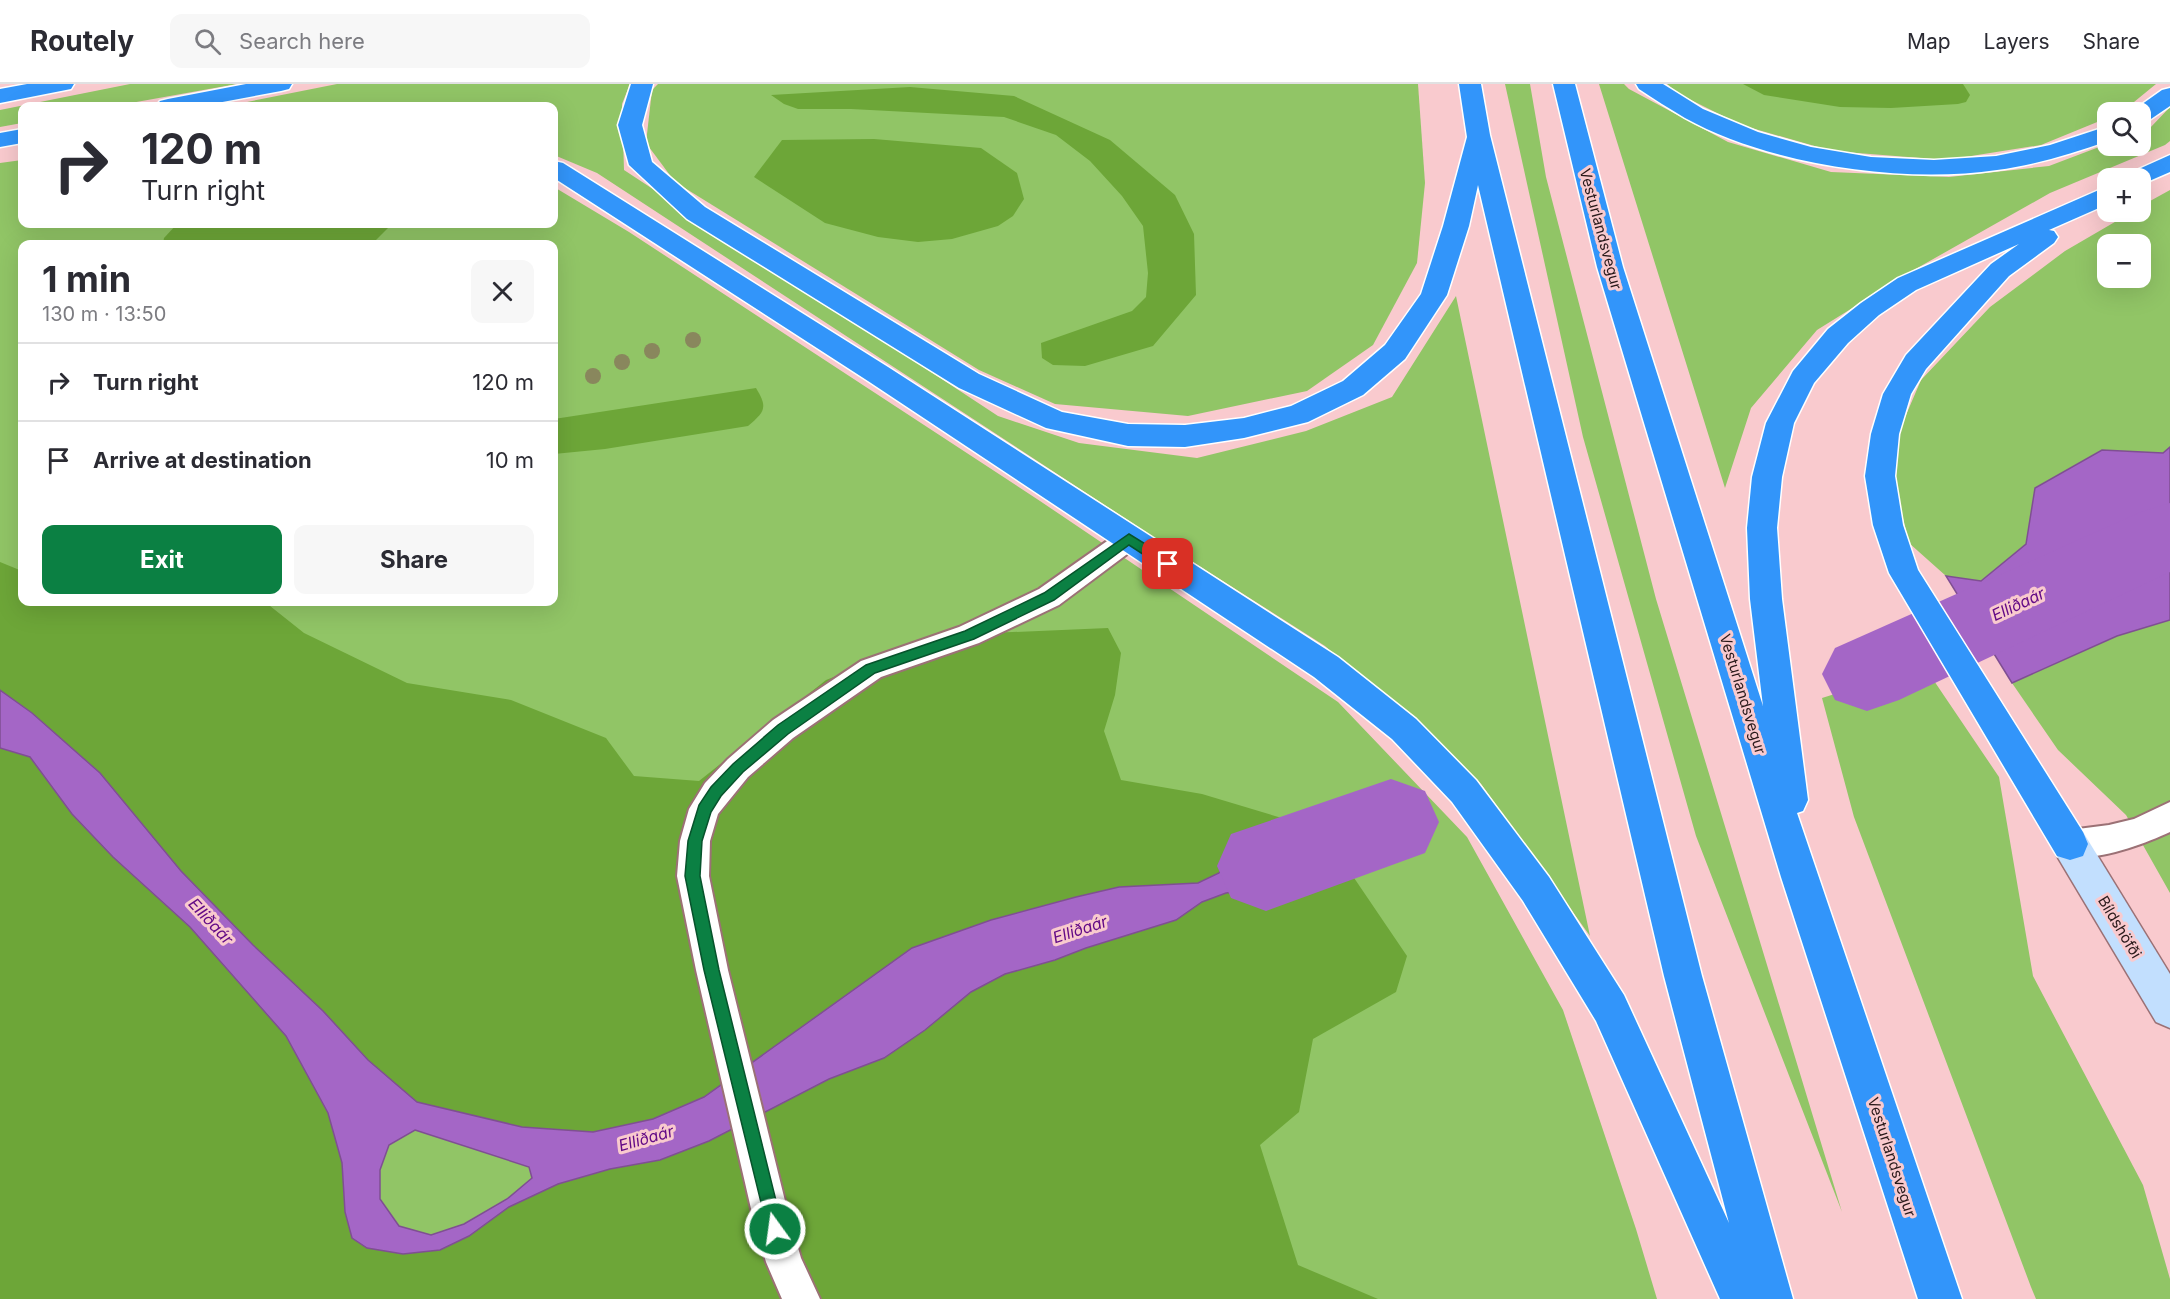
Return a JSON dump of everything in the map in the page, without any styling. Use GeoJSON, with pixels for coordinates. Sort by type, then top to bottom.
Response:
{"type":"FeatureCollection","features":[{"type":"Feature","properties":{"kind":"highway"},"geometry":{"type":"LineString","coordinates":[[1,96],[44,84]]}},
{"type":"Feature","properties":{"kind":"highway"},"geometry":{"type":"LineString","coordinates":[[1,96],[63,84]]}},
{"type":"Feature","properties":{"kind":"highway"},"geometry":{"type":"LineString","coordinates":[[189,102],[281,84]]}},
{"type":"Feature","properties":{"kind":"highway"},"geometry":{"type":"LineString","coordinates":[[642,84],[630,125],[641,165],[696,213],[969,381],[1056,421],[1128,435],[1185,436],[1244,428],[1298,415],[1353,388],[1395,352],[1434,296],[1456,226],[1478,135]]}},
{"type":"Feature","properties":{"kind":"highway"},"geometry":{"type":"LineString","coordinates":[[1470,84],[1478,135],[1683,976],[1771,1299]]}},
{"type":"Feature","properties":{"kind":"highway","name":"Vesturlandsvegur"},"geometry":{"type":"LineString","coordinates":[[1564,84],[1610,267],[1799,877],[1940,1299]]}},
{"type":"Feature","properties":{"kind":"highway"},"geometry":{"type":"LineString","coordinates":[[1647,84],[1682,109],[1732,133],[1785,150],[1883,164],[1937,168],[1993,164],[2047,155],[2097,137]]}},
{"type":"Feature","properties":{"kind":"highway"},"geometry":{"type":"LineString","coordinates":[[2151,108],[2170,95]]}},
{"type":"Feature","properties":{"kind":"highway"},"geometry":{"type":"LineString","coordinates":[[0,141],[18,138]]}},
{"type":"Feature","properties":{"kind":"highway"},"geometry":{"type":"LineString","coordinates":[[2151,172],[2170,162]]}},
{"type":"Feature","properties":{"kind":"highway"},"geometry":{"type":"LineString","coordinates":[[558,171],[878,374],[1326,667],[1404,729],[1464,791],[1536,888],[1610,1008],[1742,1299]]}},
{"type":"Feature","properties":{"kind":"highway"},"geometry":{"type":"LineString","coordinates":[[1799,877],[1766,599],[1763,540],[1767,477],[1780,423],[1803,378],[1838,336],[1870,309],[1907,284],[2097,198]]}},
{"type":"Feature","properties":{"kind":"highway"},"geometry":{"type":"LineString","coordinates":[[2070,844],[1904,573],[1887,525],[1880,476],[1886,434],[1897,394],[1916,362],[2000,270],[2097,200]]}},
{"type":"Feature","properties":{"kind":"street","name":"Bíldshöfði"},"geometry":{"type":"LineString","coordinates":[[2070,844],[2170,1009]]}},
{"type":"Feature","properties":{"kind":"lane"},"geometry":{"type":"LineString","coordinates":[[801,1299],[784,1262],[770,1213],[712,970],[693,876],[695,841],[704,810],[716,792],[738,768],[783,729],[871,669],[969,635],[1049,597],[1129,538]]}},
{"type":"Feature","properties":{"kind":"lane"},"geometry":{"type":"LineString","coordinates":[[2070,844],[2108,840],[2154,826],[2170,816]]}},
{"type":"Feature","properties":{"kind":"green space"},"geometry":{"type":"Polygon","coordinates":[[[130,84],[237,84],[136,102],[40,102],[130,84]]]}},
{"type":"Feature","properties":{"kind":"green space"},"geometry":{"type":"Polygon","coordinates":[[[337,84],[630,84],[622,104],[624,170],[998,416],[1079,443],[1197,458],[1306,431],[1392,397],[1456,296],[1590,936],[1481,784],[1325,646],[1152,536],[597,173],[558,157],[558,102],[247,102],[337,84]]]}},
{"type":"Feature","properties":{"kind":"green space"},"geometry":{"type":"Polygon","coordinates":[[[658,84],[1418,84],[1425,183],[1417,263],[1373,345],[1307,391],[1188,416],[1055,404],[979,370],[675,182],[646,143],[652,90],[658,84]]]}},
{"type":"Feature","properties":{"kind":"green space"},"geometry":{"type":"Polygon","coordinates":[[[1505,84],[1530,84],[1546,177],[1656,599],[1842,1212],[1696,836],[1583,437],[1505,84]]]}},
{"type":"Feature","properties":{"kind":"green space"},"geometry":{"type":"Polygon","coordinates":[[[1599,84],[1624,84],[1629,89],[1728,142],[1831,172],[1949,177],[2049,166],[2097,148],[2097,156],[2139,156],[2110,168],[2097,168],[2097,173],[2050,193],[1912,271],[1817,330],[1751,408],[1725,488],[1599,84]]]}},
{"type":"Feature","properties":{"kind":"green space"},"geometry":{"type":"Polygon","coordinates":[[[1667,84],[2156,84],[2134,102],[2097,102],[2097,122],[2041,145],[1946,160],[1832,151],[1741,125],[1679,94],[1667,84]]]}},
{"type":"Feature","properties":{"kind":"green space"},"geometry":{"type":"Polygon","coordinates":[[[1743,84],[1963,84],[1970,95],[1966,102],[1958,104],[1891,108],[1840,107],[1764,95],[1743,84]]]}},
{"type":"Feature","properties":{"kind":"green space"},"geometry":{"type":"Polygon","coordinates":[[[910,87],[1014,96],[1110,140],[1175,195],[1194,234],[1196,295],[1153,346],[1085,366],[1053,365],[1042,358],[1041,343],[1132,311],[1146,297],[1148,273],[1143,226],[1122,196],[1090,161],[1056,135],[1004,117],[851,109],[798,109],[784,104],[771,95],[910,87]]]}},
{"type":"Feature","properties":{"kind":"green space"},"geometry":{"type":"Polygon","coordinates":[[[18,106],[18,124],[0,127],[0,110],[18,106]]]}},
{"type":"Feature","properties":{"kind":"green space"},"geometry":{"type":"Polygon","coordinates":[[[2170,107],[2170,141],[2151,151],[2151,127],[2170,107]]]}},
{"type":"Feature","properties":{"kind":"green space"},"geometry":{"type":"Polygon","coordinates":[[[874,139],[981,148],[1017,173],[1024,199],[1013,216],[998,226],[952,239],[918,242],[878,237],[825,223],[754,177],[782,140],[874,139]]]}},
{"type":"Feature","properties":{"kind":"green space"},"geometry":{"type":"Polygon","coordinates":[[[18,161],[18,228],[558,228],[558,189],[629,232],[1040,501],[1338,702],[1467,837],[1563,1010],[1657,1299],[0,1299],[0,163],[18,161]]]}},
{"type":"Feature","properties":{"kind":"green space"},"geometry":{"type":"Polygon","coordinates":[[[2170,190],[2170,447],[2163,453],[2102,450],[2035,488],[2026,544],[1981,581],[1946,576],[1909,543],[1895,486],[1900,429],[1921,380],[1990,307],[2065,251],[2115,222],[2151,222],[2151,200],[2170,190]]]}},
{"type":"Feature","properties":{"kind":"green space"},"geometry":{"type":"Polygon","coordinates":[[[173,228],[388,228],[376,240],[164,240],[173,228]]]}},
{"type":"Feature","properties":{"kind":"green space"},"geometry":{"type":"Polygon","coordinates":[[[756,388],[763,405],[761,413],[748,426],[605,449],[558,454],[558,418],[756,388]]]}},
{"type":"Feature","properties":{"kind":"green space"},"geometry":{"type":"Polygon","coordinates":[[[0,562],[18,569],[18,606],[270,606],[304,633],[407,683],[511,700],[606,738],[634,776],[699,781],[826,680],[942,635],[1108,628],[1121,653],[1115,695],[1104,731],[1121,780],[1202,794],[1295,822],[1267,827],[1247,838],[1219,873],[1198,883],[1119,887],[991,920],[912,948],[704,1097],[653,1119],[593,1132],[522,1127],[417,1102],[368,1061],[323,1011],[253,945],[181,871],[100,773],[32,713],[0,690],[0,562]]]}},
{"type":"Feature","properties":{"kind":"green space"},"geometry":{"type":"Polygon","coordinates":[[[2170,620],[2170,893],[2126,815],[2058,750],[2012,683],[2117,636],[2170,620]]]}},
{"type":"Feature","properties":{"kind":"green space"},"geometry":{"type":"Polygon","coordinates":[[[1924,666],[1999,777],[2033,976],[2143,1185],[2170,1279],[2170,1299],[2036,1299],[2031,1287],[1854,817],[1822,698],[1924,666]]]}},
{"type":"Feature","properties":{"kind":"green space"},"geometry":{"type":"Polygon","coordinates":[[[0,748],[30,757],[72,814],[113,857],[190,927],[286,1036],[328,1113],[342,1163],[345,1212],[352,1238],[469,1236],[509,1207],[558,1184],[610,1169],[660,1160],[829,1079],[884,1058],[925,1030],[971,992],[1005,974],[1176,920],[1202,902],[1226,893],[1314,883],[1348,869],[1407,956],[1396,992],[1313,1039],[1299,1112],[1260,1145],[1298,1265],[1378,1299],[0,1299],[0,748]]]}},
{"type":"Feature","properties":{"kind":"water"},"geometry":{"type":"Polygon","coordinates":[[[2170,447],[2170,620],[2117,636],[2012,683],[1946,576],[1981,581],[2026,544],[2035,488],[2102,450],[2163,453],[2170,447]]]}},
{"type":"Feature","properties":{"kind":"water"},"geometry":{"type":"Polygon","coordinates":[[[0,690],[32,713],[100,773],[181,871],[253,945],[323,1011],[368,1060],[417,1102],[522,1127],[593,1132],[653,1119],[704,1097],[912,948],[991,920],[1119,887],[1198,883],[1219,873],[1247,838],[1267,827],[1295,822],[1377,817],[1384,824],[1390,842],[1372,857],[1314,883],[1226,893],[1202,902],[1176,920],[1005,974],[971,992],[925,1030],[884,1058],[829,1079],[709,1141],[660,1160],[610,1169],[558,1184],[509,1207],[469,1236],[440,1250],[403,1254],[367,1248],[352,1238],[345,1212],[342,1163],[328,1113],[286,1036],[190,927],[113,857],[72,814],[30,757],[0,748],[0,690]],[[415,1130],[389,1145],[380,1170],[380,1199],[399,1226],[431,1235],[464,1224],[507,1199],[532,1178],[529,1167],[415,1130]]]}},
{"type":"Feature","properties":{"kind":"waterway","name":"Elliðaár"},"geometry":{"type":"LineString","coordinates":[[1867,674],[2170,535]]}},
{"type":"Feature","properties":{"kind":"waterway","name":"Elliðaár"},"geometry":{"type":"LineString","coordinates":[[1266,866],[1391,822]]}},
{"type":"Feature","properties":{"kind":"route"},"geometry":{"type":"LineString","coordinates":[[775,1229],[712,970],[693,876],[695,841],[704,810],[716,792],[738,768],[783,729],[871,669],[969,635],[1049,597],[1129,538],[1168,564]]}}]}
